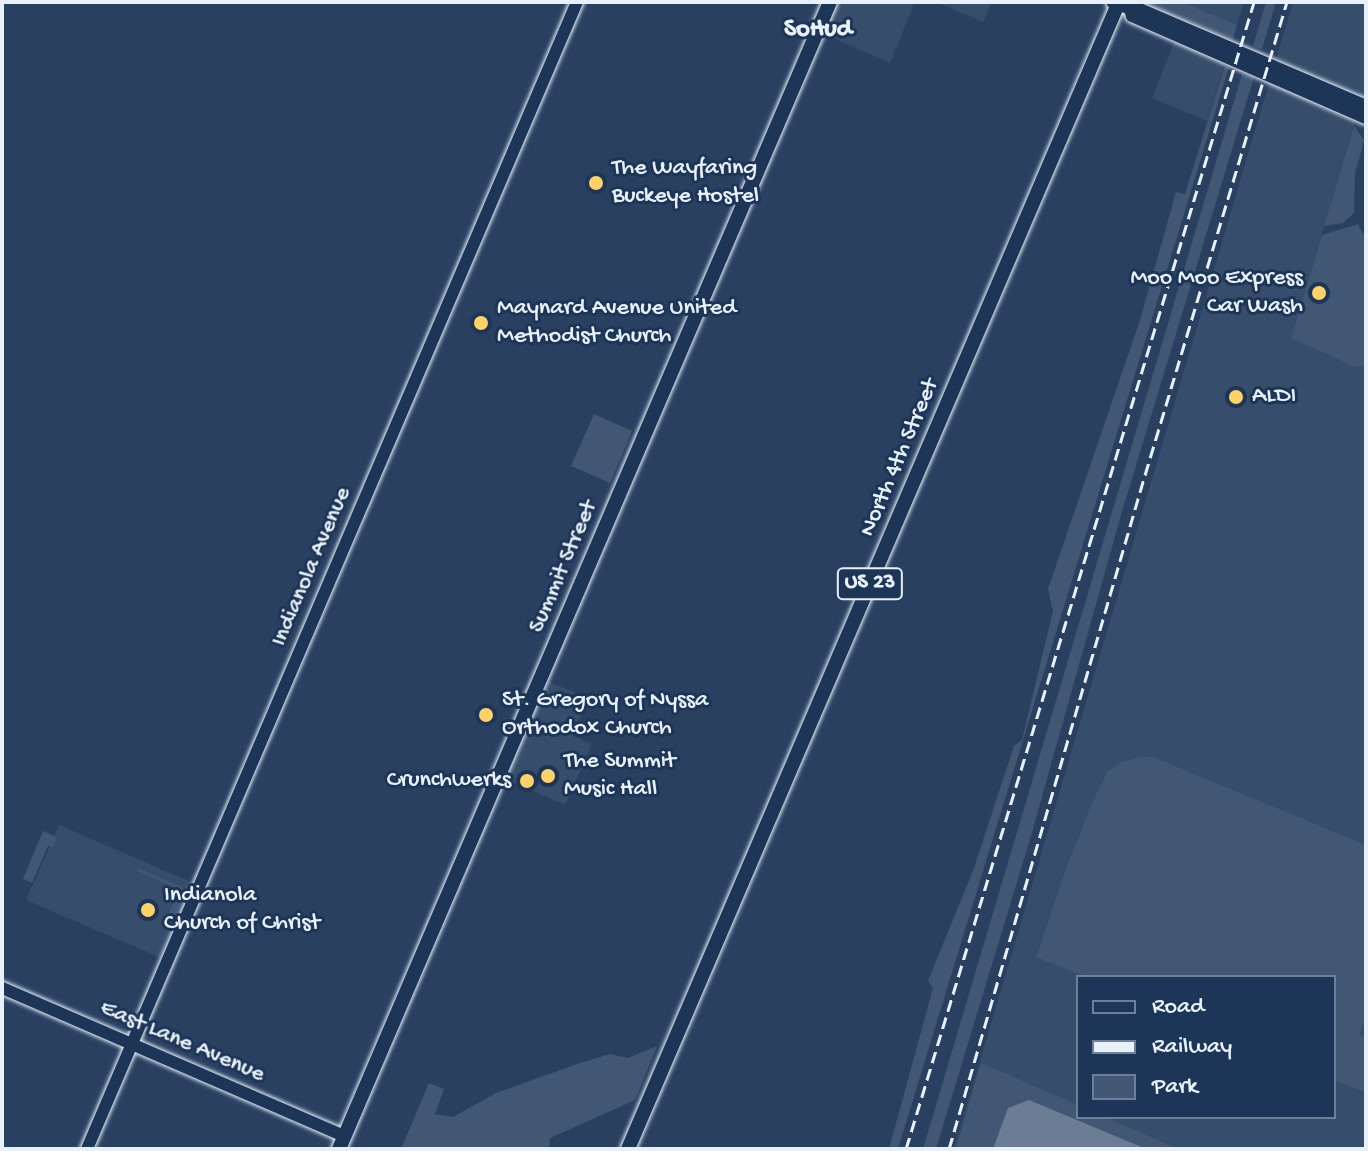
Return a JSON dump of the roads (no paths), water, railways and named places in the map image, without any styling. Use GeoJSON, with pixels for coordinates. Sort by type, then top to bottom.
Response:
{"type":"FeatureCollection","features":[{"type":"Feature","properties":{"kind":"main road","name":"Summit Street"},"geometry":{"type":"LineString","coordinates":[[342,1143],[830,2]]}},
{"type":"Feature","properties":{"kind":"main road","name":"North 4th Street"},"geometry":{"type":"LineString","coordinates":[[628,1149],[1120,5]]}},
{"type":"Feature","properties":{"kind":"street","name":"Indianola Avenue"},"geometry":{"type":"LineString","coordinates":[[87,1149],[577,2]]}},
{"type":"Feature","properties":{"kind":"street"},"geometry":{"type":"LineString","coordinates":[[1120,5],[1135,7],[1366,106]]}},
{"type":"Feature","properties":{"kind":"street"},"geometry":{"type":"LineString","coordinates":[[1120,5],[1132,16],[1366,118]]}},
{"type":"Feature","properties":{"kind":"street","name":"East Lane Avenue"},"geometry":{"type":"LineString","coordinates":[[2,988],[342,1143]]}},
{"type":"Feature","properties":{"kind":"railway"},"geometry":{"type":"LineString","coordinates":[[906,1149],[1254,2]]}},
{"type":"Feature","properties":{"kind":"railway"},"geometry":{"type":"LineString","coordinates":[[949,1149],[1145,475],[1287,2]]}},
{"type":"Feature","properties":{"kind":"place","name":"The Wayfaring Buckeye Hostel"},"geometry":{"type":"Point","coordinates":[596,183]}},
{"type":"Feature","properties":{"kind":"place","name":"Moo Moo Express Car Wash"},"geometry":{"type":"Point","coordinates":[1319,293]}},
{"type":"Feature","properties":{"kind":"place","name":"Maynard Avenue United Methodist Church"},"geometry":{"type":"Point","coordinates":[481,323]}},
{"type":"Feature","properties":{"kind":"place","name":"ALDI"},"geometry":{"type":"Point","coordinates":[1236,397]}},
{"type":"Feature","properties":{"kind":"place","name":"St. Gregory of Nyssa Orthodox Church"},"geometry":{"type":"Point","coordinates":[486,715]}},
{"type":"Feature","properties":{"kind":"place","name":"The Summit Music Hall"},"geometry":{"type":"Point","coordinates":[548,776]}},
{"type":"Feature","properties":{"kind":"place","name":"Crunchwerks"},"geometry":{"type":"Point","coordinates":[527,781]}},
{"type":"Feature","properties":{"kind":"place","name":"Indianola Church of Christ"},"geometry":{"type":"Point","coordinates":[148,910]}},
{"type":"Feature","properties":{"kind":"district","name":"SoHud"},"geometry":{"type":"Point","coordinates":[818,31]}}]}
